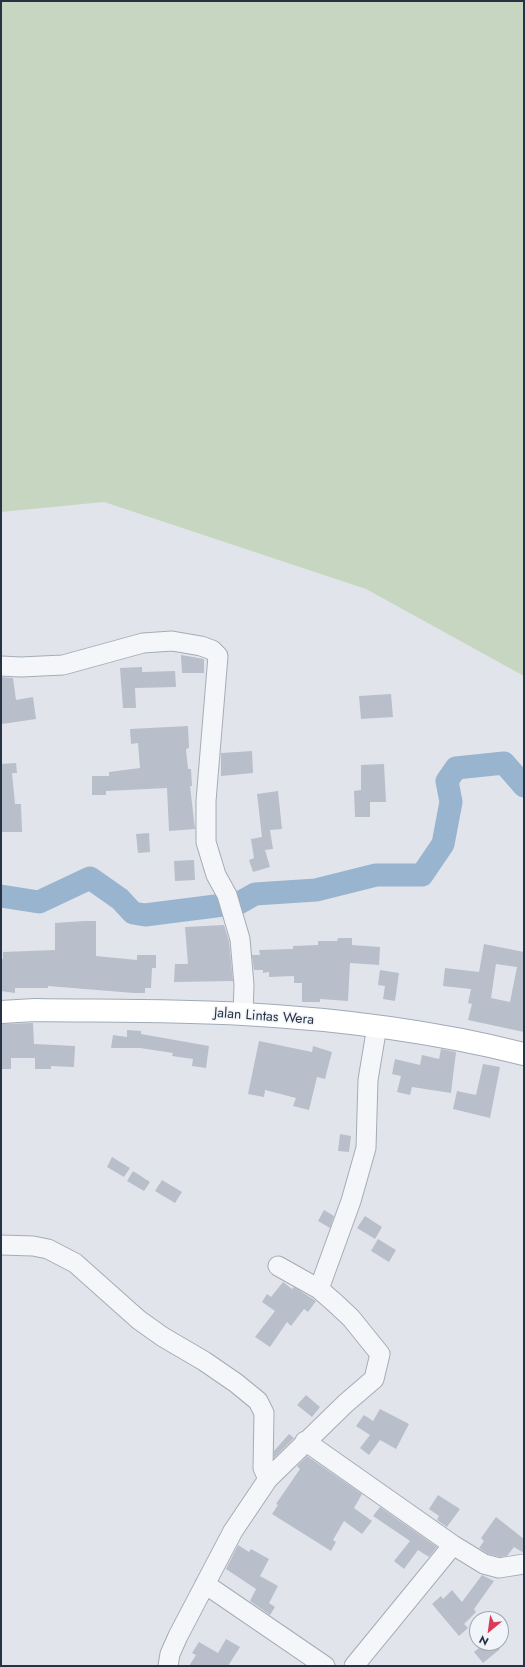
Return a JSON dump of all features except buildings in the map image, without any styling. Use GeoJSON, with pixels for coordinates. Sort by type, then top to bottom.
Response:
{"type":"FeatureCollection","features":[{"type":"Feature","properties":{"kind":"main road","name":"Jalan Lintas Wera"},"geometry":{"type":"LineString","coordinates":[[1,1012],[35,1010],[243,1014],[377,1026],[493,1046],[524,1054]]}},
{"type":"Feature","properties":{"kind":"street"},"geometry":{"type":"LineString","coordinates":[[1,666],[21,668],[63,665],[142,643],[172,641],[201,646],[212,650],[218,656],[206,801],[206,842],[216,875],[227,895],[240,939],[242,956],[243,1014]]}},
{"type":"Feature","properties":{"kind":"street"},"geometry":{"type":"LineString","coordinates":[[319,1289],[352,1201],[366,1148],[368,1080],[377,1026]]}},
{"type":"Feature","properties":{"kind":"street"},"geometry":{"type":"LineString","coordinates":[[1,1245],[33,1246],[48,1249],[75,1263],[139,1320],[163,1337],[204,1361],[236,1383],[258,1401],[264,1413],[263,1468],[268,1479]]}},
{"type":"Feature","properties":{"kind":"street"},"geometry":{"type":"LineString","coordinates":[[168,1666],[170,1654],[178,1636],[233,1531],[268,1479],[305,1442],[374,1379],[380,1354],[351,1318],[319,1289],[278,1266]]}},
{"type":"Feature","properties":{"kind":"street"},"geometry":{"type":"LineString","coordinates":[[305,1442],[453,1545],[491,1567],[512,1567],[524,1564]]}},
{"type":"Feature","properties":{"kind":"street"},"geometry":{"type":"LineString","coordinates":[[354,1666],[453,1545]]}},
{"type":"Feature","properties":{"kind":"street"},"geometry":{"type":"LineString","coordinates":[[205,1584],[325,1666]]}},
{"type":"Feature","properties":{"kind":"green space"},"geometry":{"type":"Polygon","coordinates":[[[1,1],[524,1],[524,676],[366,589],[104,502],[1,512],[1,1]]]}},
{"type":"Feature","properties":{"kind":"waterway"},"geometry":{"type":"LineString","coordinates":[[1,896],[39,902],[90,878],[120,899],[133,913],[145,915],[239,903],[255,894],[316,890],[376,875],[422,875],[443,844],[451,802],[447,781],[456,768],[504,763],[524,786]]}}]}
